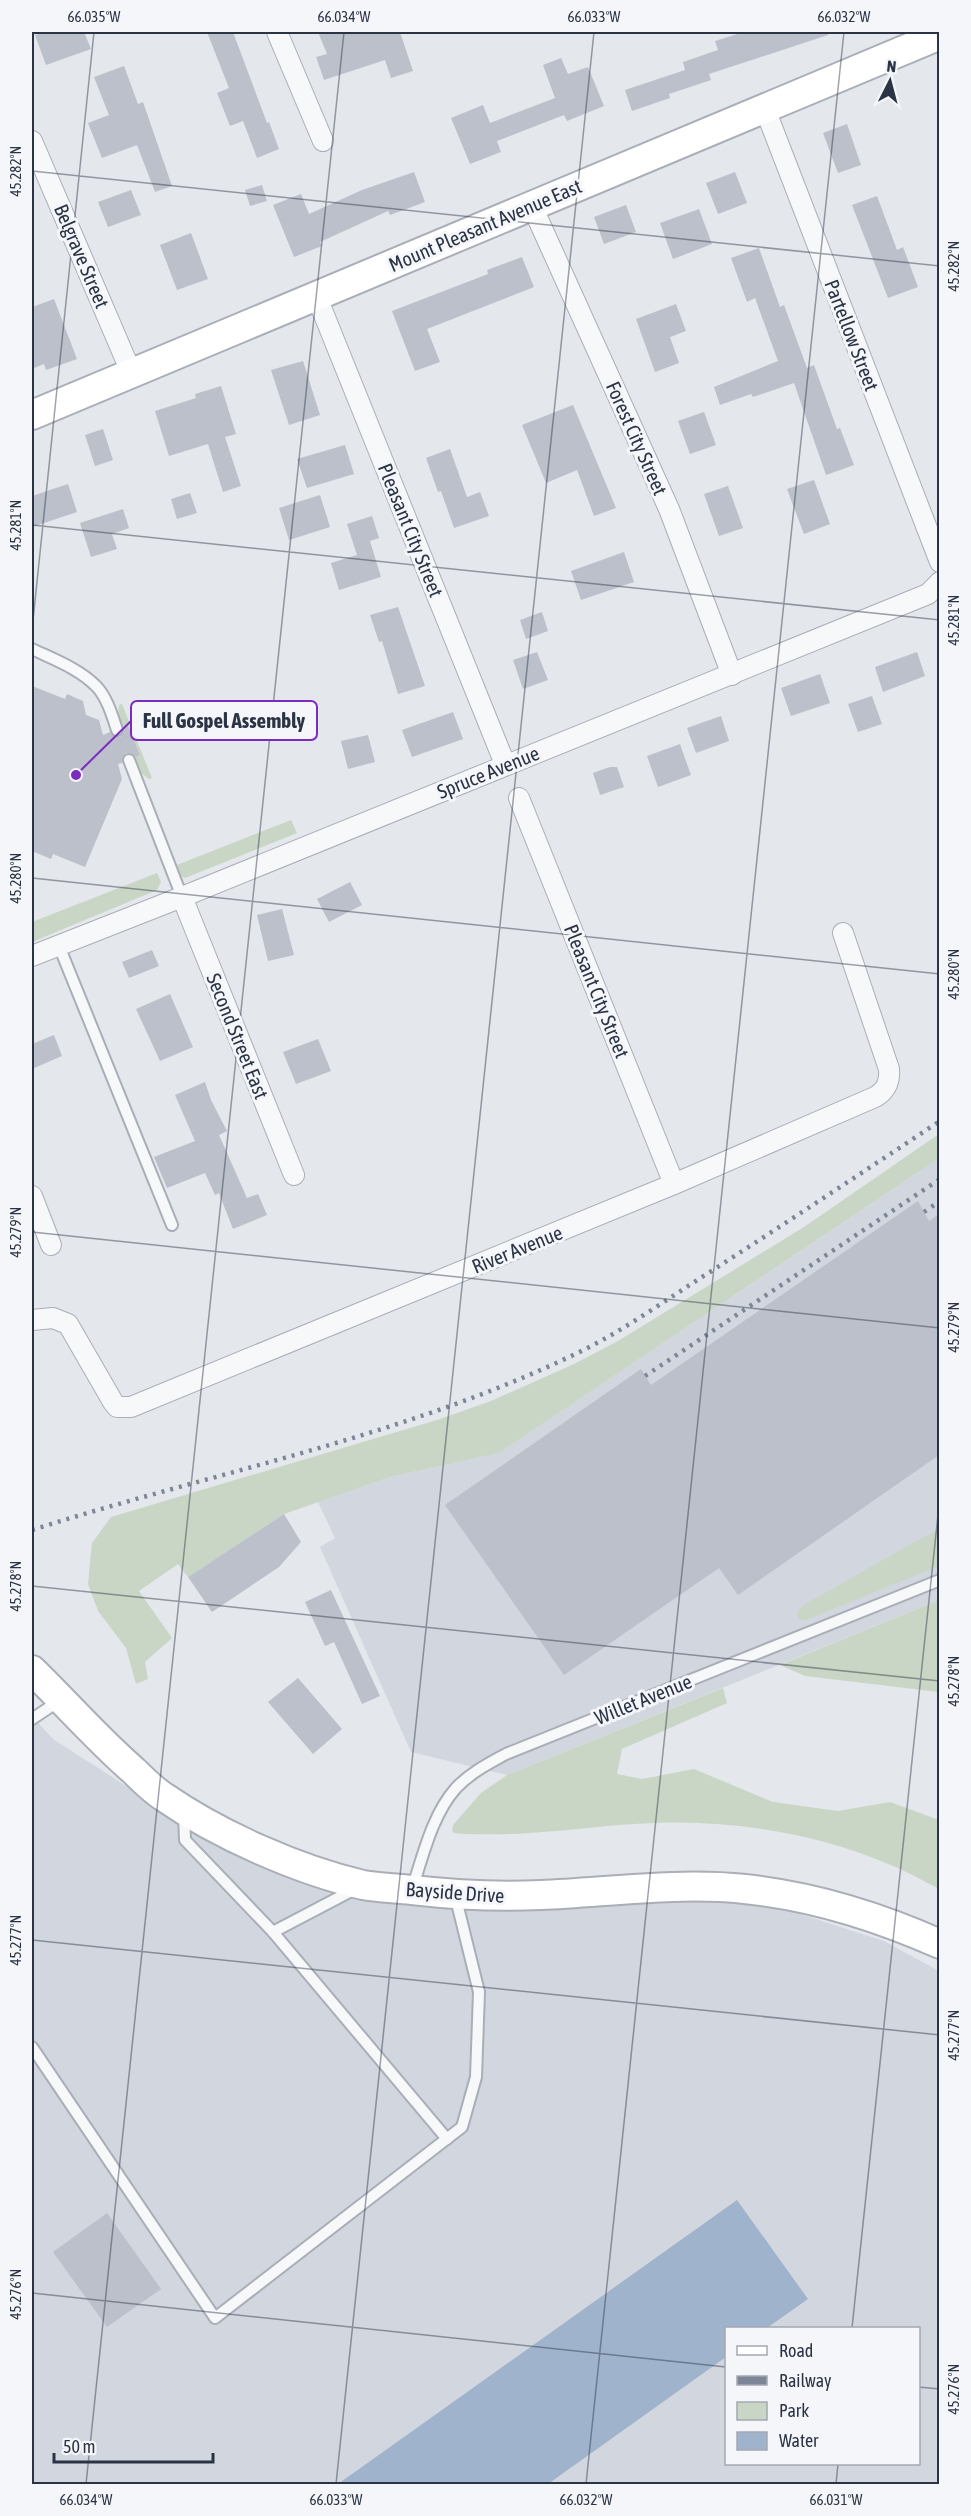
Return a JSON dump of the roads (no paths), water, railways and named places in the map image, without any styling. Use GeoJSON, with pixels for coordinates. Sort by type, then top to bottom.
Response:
{"type":"FeatureCollection","features":[{"type":"Feature","properties":{"kind":"main road","name":"Mount Pleasant Avenue East"},"geometry":{"type":"LineString","coordinates":[[32,415],[939,35]]}},
{"type":"Feature","properties":{"kind":"main road","name":"Bayside Drive"},"geometry":{"type":"LineString","coordinates":[[32,1670],[124,1763],[162,1796],[215,1827],[278,1857],[363,1885],[454,1895],[503,1897],[681,1887],[745,1889],[847,1908],[879,1918],[939,1944]]}},
{"type":"Feature","properties":{"kind":"street"},"geometry":{"type":"LineString","coordinates":[[277,32],[323,141]]}},
{"type":"Feature","properties":{"kind":"street","name":"Partellow Street"},"geometry":{"type":"LineString","coordinates":[[765,109],[939,562]]}},
{"type":"Feature","properties":{"kind":"street","name":"Belgrave Street"},"geometry":{"type":"LineString","coordinates":[[32,141],[131,372]]}},
{"type":"Feature","properties":{"kind":"street","name":"Forest City Street"},"geometry":{"type":"LineString","coordinates":[[532,206],[669,509],[732,675]]}},
{"type":"Feature","properties":{"kind":"street","name":"Pleasant City Street"},"geometry":{"type":"LineString","coordinates":[[316,296],[505,764]]}},
{"type":"Feature","properties":{"kind":"street","name":"Spruce Avenue"},"geometry":{"type":"LineString","coordinates":[[32,956],[505,764],[732,675],[928,594],[939,582]]}},
{"type":"Feature","properties":{"kind":"street","name":"Pleasant City Street"},"geometry":{"type":"LineString","coordinates":[[519,798],[674,1184]]}},
{"type":"Feature","properties":{"kind":"street","name":"Second Street East"},"geometry":{"type":"LineString","coordinates":[[182,897],[294,1175]]}},
{"type":"Feature","properties":{"kind":"street","name":"River Avenue"},"geometry":{"type":"LineString","coordinates":[[32,1320],[53,1318],[68,1324],[113,1402],[117,1407],[131,1407],[674,1184],[875,1096],[886,1087],[890,1079],[889,1069],[843,933]]}},
{"type":"Feature","properties":{"kind":"street"},"geometry":{"type":"LineString","coordinates":[[34,1207],[51,1245]]}},
{"type":"Feature","properties":{"kind":"lane"},"geometry":{"type":"LineString","coordinates":[[32,649],[81,675],[97,687],[108,705],[117,730]]}},
{"type":"Feature","properties":{"kind":"lane"},"geometry":{"type":"LineString","coordinates":[[129,760],[182,897]]}},
{"type":"Feature","properties":{"kind":"lane"},"geometry":{"type":"LineString","coordinates":[[59,946],[172,1225]]}},
{"type":"Feature","properties":{"kind":"lane","name":"Willet Avenue"},"geometry":{"type":"LineString","coordinates":[[412,1890],[434,1824],[455,1789],[477,1770],[506,1754],[939,1580]]}},
{"type":"Feature","properties":{"kind":"lane"},"geometry":{"type":"LineString","coordinates":[[32,1719],[62,1700]]}},
{"type":"Feature","properties":{"kind":"lane"},"geometry":{"type":"LineString","coordinates":[[184,1810],[185,1840],[273,1932],[447,2139]]}},
{"type":"Feature","properties":{"kind":"lane"},"geometry":{"type":"LineString","coordinates":[[273,1932],[363,1885]]}},
{"type":"Feature","properties":{"kind":"lane"},"geometry":{"type":"LineString","coordinates":[[32,2047],[216,2318],[462,2127],[476,2077],[478,1992],[454,1895]]}},
{"type":"Feature","properties":{"kind":"water"},"geometry":{"type":"Polygon","coordinates":[[[737,2200],[808,2299],[768,2327],[725,2327],[725,2358],[548,2484],[338,2484],[737,2200]]]}},
{"type":"Feature","properties":{"kind":"railway"},"geometry":{"type":"LineString","coordinates":[[32,1530],[371,1432],[438,1410],[569,1357],[636,1320],[940,1121]]}},
{"type":"Feature","properties":{"kind":"railway"},"geometry":{"type":"LineString","coordinates":[[645,1376],[940,1179]]}},
{"type":"Feature","properties":{"kind":"railway"},"geometry":{"type":"LineString","coordinates":[[924,1212],[940,1201]]}},
{"type":"Feature","properties":{"kind":"place","name":"Full Gospel Assembly"},"geometry":{"type":"Point","coordinates":[76,775]}}]}
